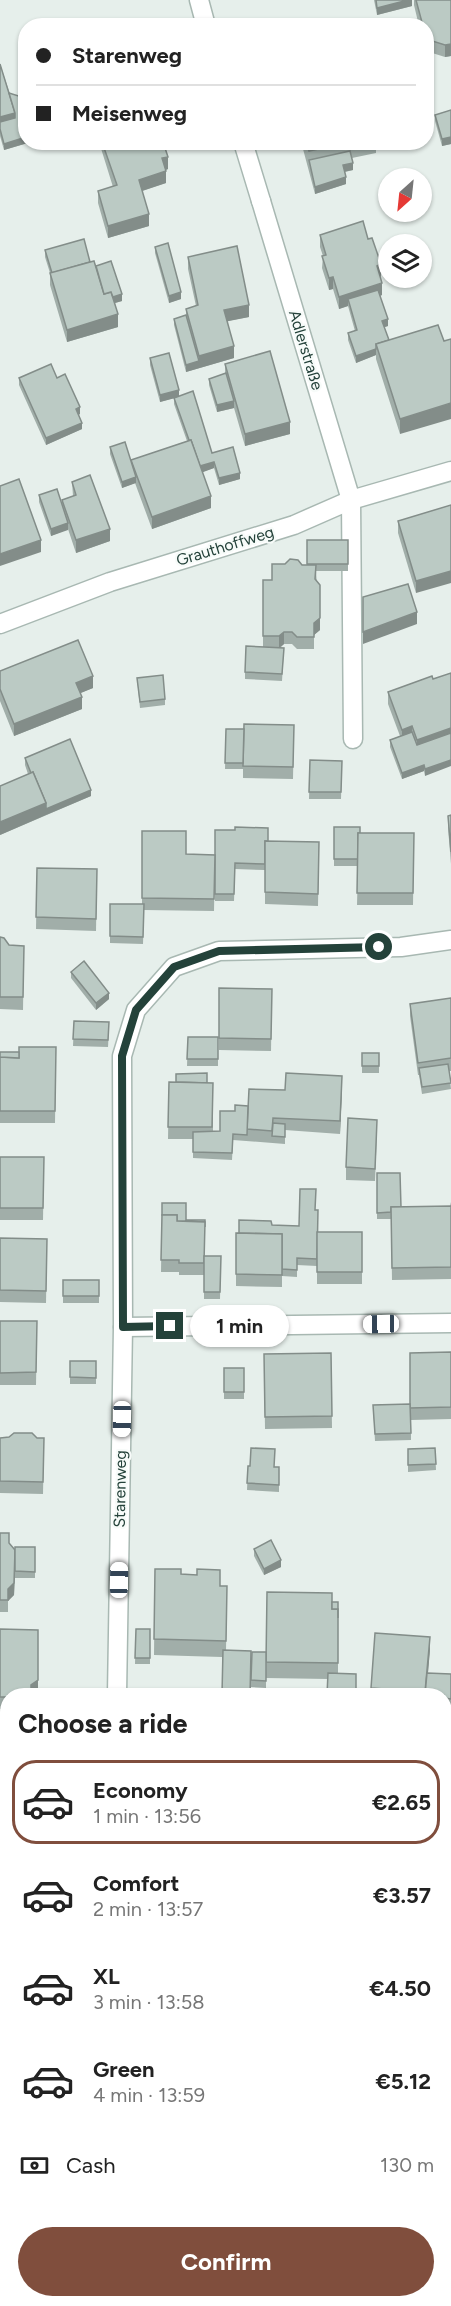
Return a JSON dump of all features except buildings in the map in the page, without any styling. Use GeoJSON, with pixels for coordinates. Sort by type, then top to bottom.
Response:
{"type":"FeatureCollection","features":[{"type":"Feature","properties":{"kind":"street"},"geometry":{"type":"LineString","coordinates":[[198,0],[204,18]]}},
{"type":"Feature","properties":{"kind":"street","name":"Adlerstraße"},"geometry":{"type":"LineString","coordinates":[[245,150],[351,500],[352,739]]}},
{"type":"Feature","properties":{"kind":"street","name":"Grauthoffweg"},"geometry":{"type":"LineString","coordinates":[[0,624],[110,582],[294,525],[351,500],[451,471]]}},
{"type":"Feature","properties":{"kind":"street","name":"Starenweg"},"geometry":{"type":"LineString","coordinates":[[117,1688],[123,1327],[122,1056],[136,1010],[174,967],[219,951],[402,946],[451,940]]}},
{"type":"Feature","properties":{"kind":"street"},"geometry":{"type":"LineString","coordinates":[[123,1327],[451,1323]]}},
{"type":"Feature","properties":{"kind":"route"},"geometry":{"type":"LineString","coordinates":[[170,1326],[123,1327],[122,1056],[136,1010],[174,967],[219,951],[379,947]]}}]}
